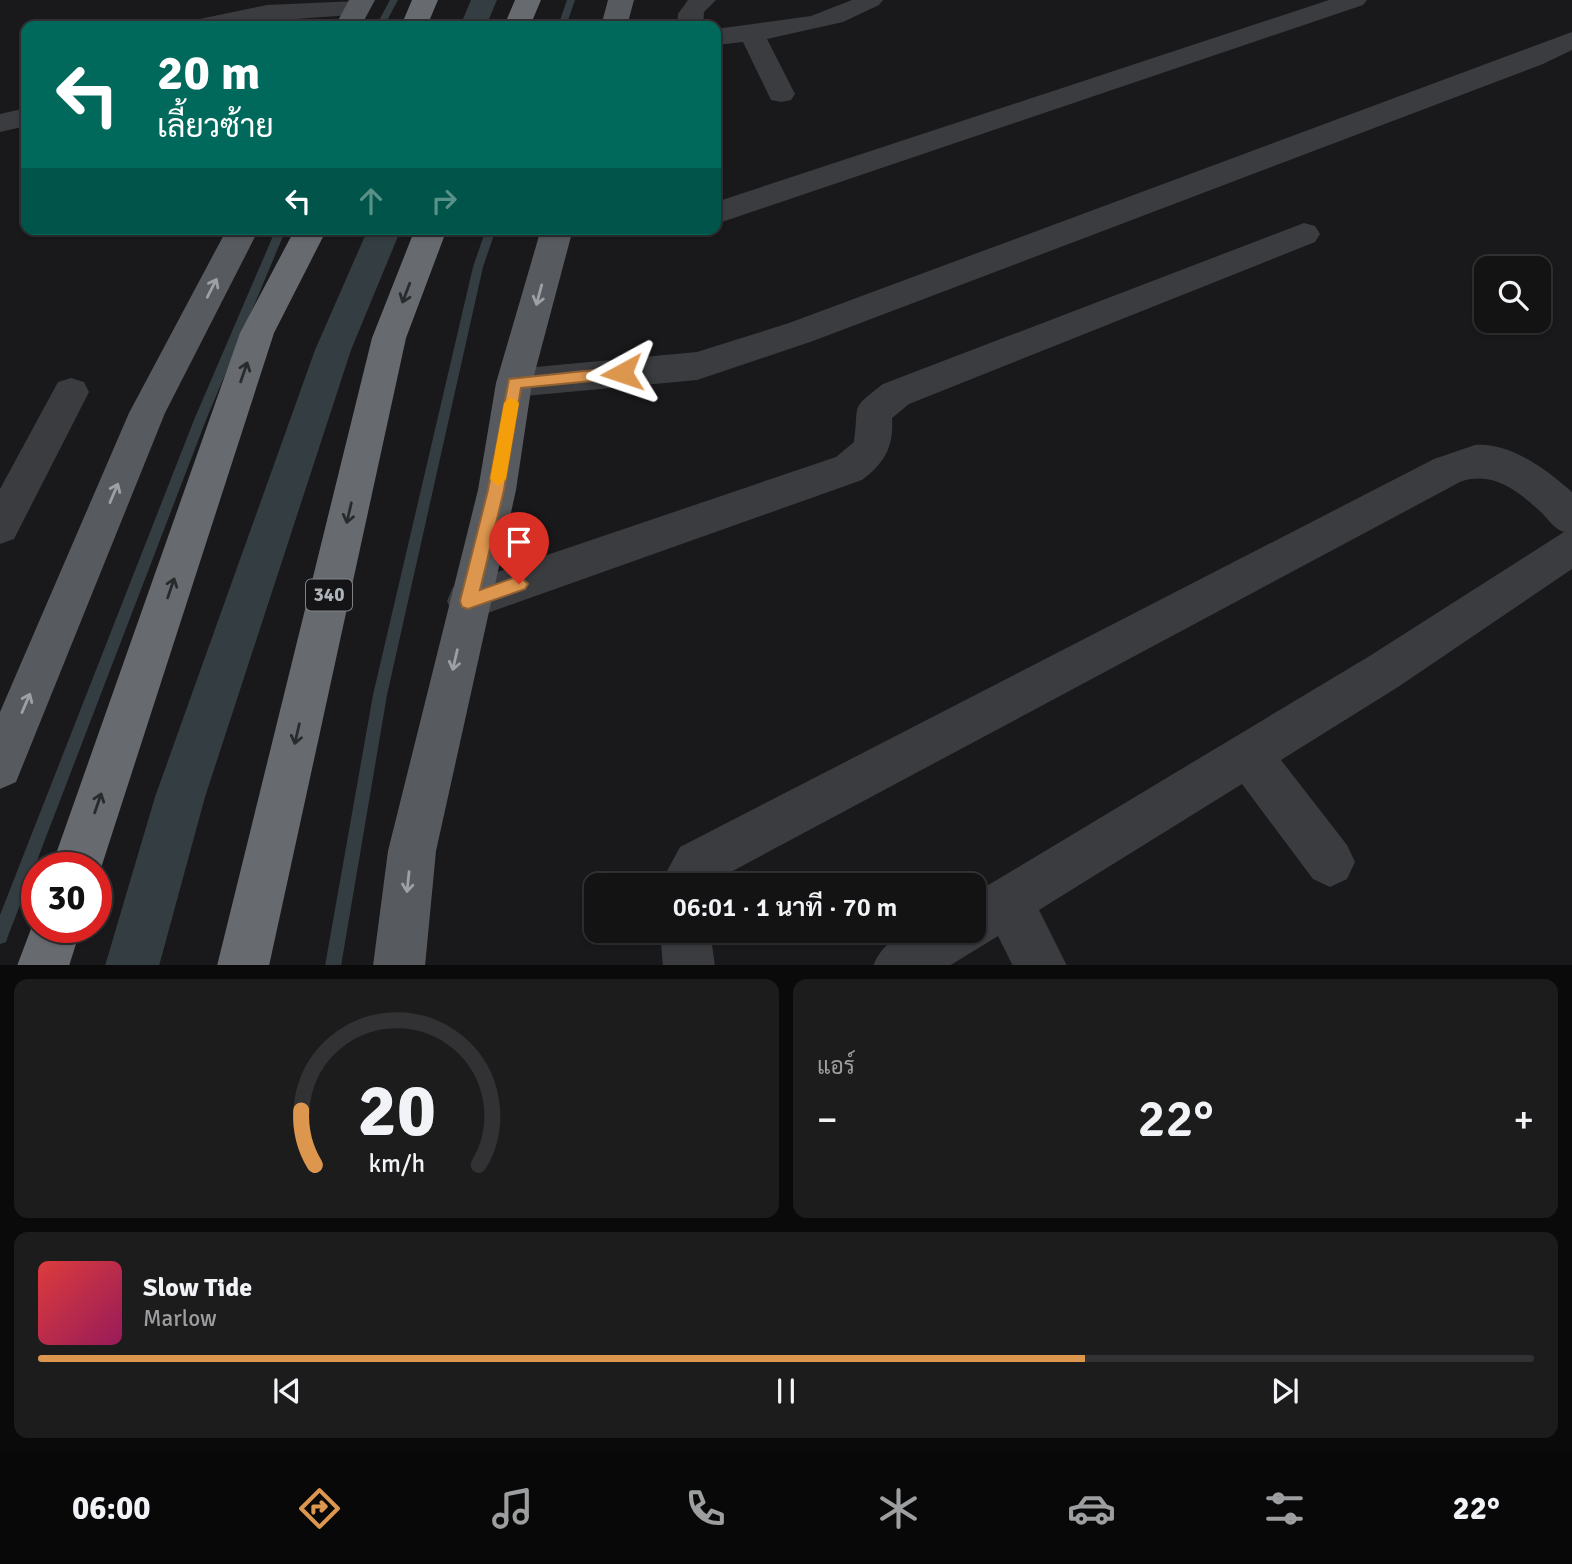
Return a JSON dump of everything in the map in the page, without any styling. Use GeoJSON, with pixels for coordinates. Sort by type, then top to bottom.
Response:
{"type":"FeatureCollection","features":[{"type":"Feature","properties":{"kind":"highway"},"geometry":{"type":"LineString","coordinates":[[519,21],[528,0]]}},
{"type":"Feature","properties":{"kind":"highway"},"geometry":{"type":"LineString","coordinates":[[81,852],[257,333],[308,235]]}},
{"type":"Feature","properties":{"kind":"highway","name":"340"},"geometry":{"type":"LineString","coordinates":[[243,965],[389,338],[429,235]]}},
{"type":"Feature","properties":{"kind":"highway"},"geometry":{"type":"LineString","coordinates":[[43,965],[51,943]]}},
{"type":"Feature","properties":{"kind":"main road"},"geometry":{"type":"LineString","coordinates":[[615,21],[621,0]]}},
{"type":"Feature","properties":{"kind":"main road"},"geometry":{"type":"LineString","coordinates":[[2,757],[147,413],[240,235]]}},
{"type":"Feature","properties":{"kind":"main road"},"geometry":{"type":"LineString","coordinates":[[399,965],[412,851],[468,601],[496,490],[514,383],[554,235]]}},
{"type":"Feature","properties":{"kind":"street"},"geometry":{"type":"LineString","coordinates":[[690,21],[693,7],[703,0]]}},
{"type":"Feature","properties":{"kind":"street"},"geometry":{"type":"LineString","coordinates":[[721,36],[831,18],[870,0]]}},
{"type":"Feature","properties":{"kind":"street"},"geometry":{"type":"LineString","coordinates":[[721,212],[1354,0]]}},
{"type":"Feature","properties":{"kind":"street"},"geometry":{"type":"LineString","coordinates":[[225,21],[267,13],[355,12]]}},
{"type":"Feature","properties":{"kind":"street"},"geometry":{"type":"LineString","coordinates":[[751,32],[781,94]]}},
{"type":"Feature","properties":{"kind":"street"},"geometry":{"type":"LineString","coordinates":[[514,383],[697,366],[814,327],[1534,58],[1572,40]]}},
{"type":"Feature","properties":{"kind":"street"},"geometry":{"type":"LineString","coordinates":[[0,123],[21,118]]}},
{"type":"Feature","properties":{"kind":"street"},"geometry":{"type":"LineString","coordinates":[[468,601],[849,469],[869,455],[874,435],[873,412],[896,394],[1304,234]]}},
{"type":"Feature","properties":{"kind":"street"},"geometry":{"type":"LineString","coordinates":[[0,527],[71,392]]}},
{"type":"Feature","properties":{"kind":"street"},"geometry":{"type":"LineString","coordinates":[[692,873],[697,864],[1447,470],[1481,460],[1516,472],[1553,497],[1572,518]]}},
{"type":"Feature","properties":{"kind":"street"},"geometry":{"type":"LineString","coordinates":[[1041,965],[991,911],[1383,673],[1572,547]]}},
{"type":"Feature","properties":{"kind":"street"},"geometry":{"type":"LineString","coordinates":[[1249,755],[1330,862]]}},
{"type":"Feature","properties":{"kind":"street"},"geometry":{"type":"LineString","coordinates":[[686,943],[689,965]]}},
{"type":"Feature","properties":{"kind":"street"},"geometry":{"type":"LineString","coordinates":[[899,965],[937,943]]}},
{"type":"Feature","properties":{"kind":"waterway"},"geometry":{"type":"LineString","coordinates":[[383,21],[394,0]]}},
{"type":"Feature","properties":{"kind":"waterway"},"geometry":{"type":"LineString","coordinates":[[475,21],[484,0]]}},
{"type":"Feature","properties":{"kind":"waterway"},"geometry":{"type":"LineString","coordinates":[[564,21],[571,0]]}},
{"type":"Feature","properties":{"kind":"waterway"},"geometry":{"type":"LineString","coordinates":[[0,936],[200,420],[278,235]]}},
{"type":"Feature","properties":{"kind":"waterway"},"geometry":{"type":"LineString","coordinates":[[132,965],[180,797],[333,350],[382,235]]}},
{"type":"Feature","properties":{"kind":"waterway"},"geometry":{"type":"LineString","coordinates":[[333,965],[380,695],[478,267],[489,235]]}},
{"type":"Feature","properties":{"kind":"slow traffic"},"geometry":{"type":"LineString","coordinates":[[498,479],[511,403]]}},
{"type":"Feature","properties":{"kind":"route"},"geometry":{"type":"LineString","coordinates":[[519,584],[468,601],[496,490],[514,383],[622,373]]}}]}
